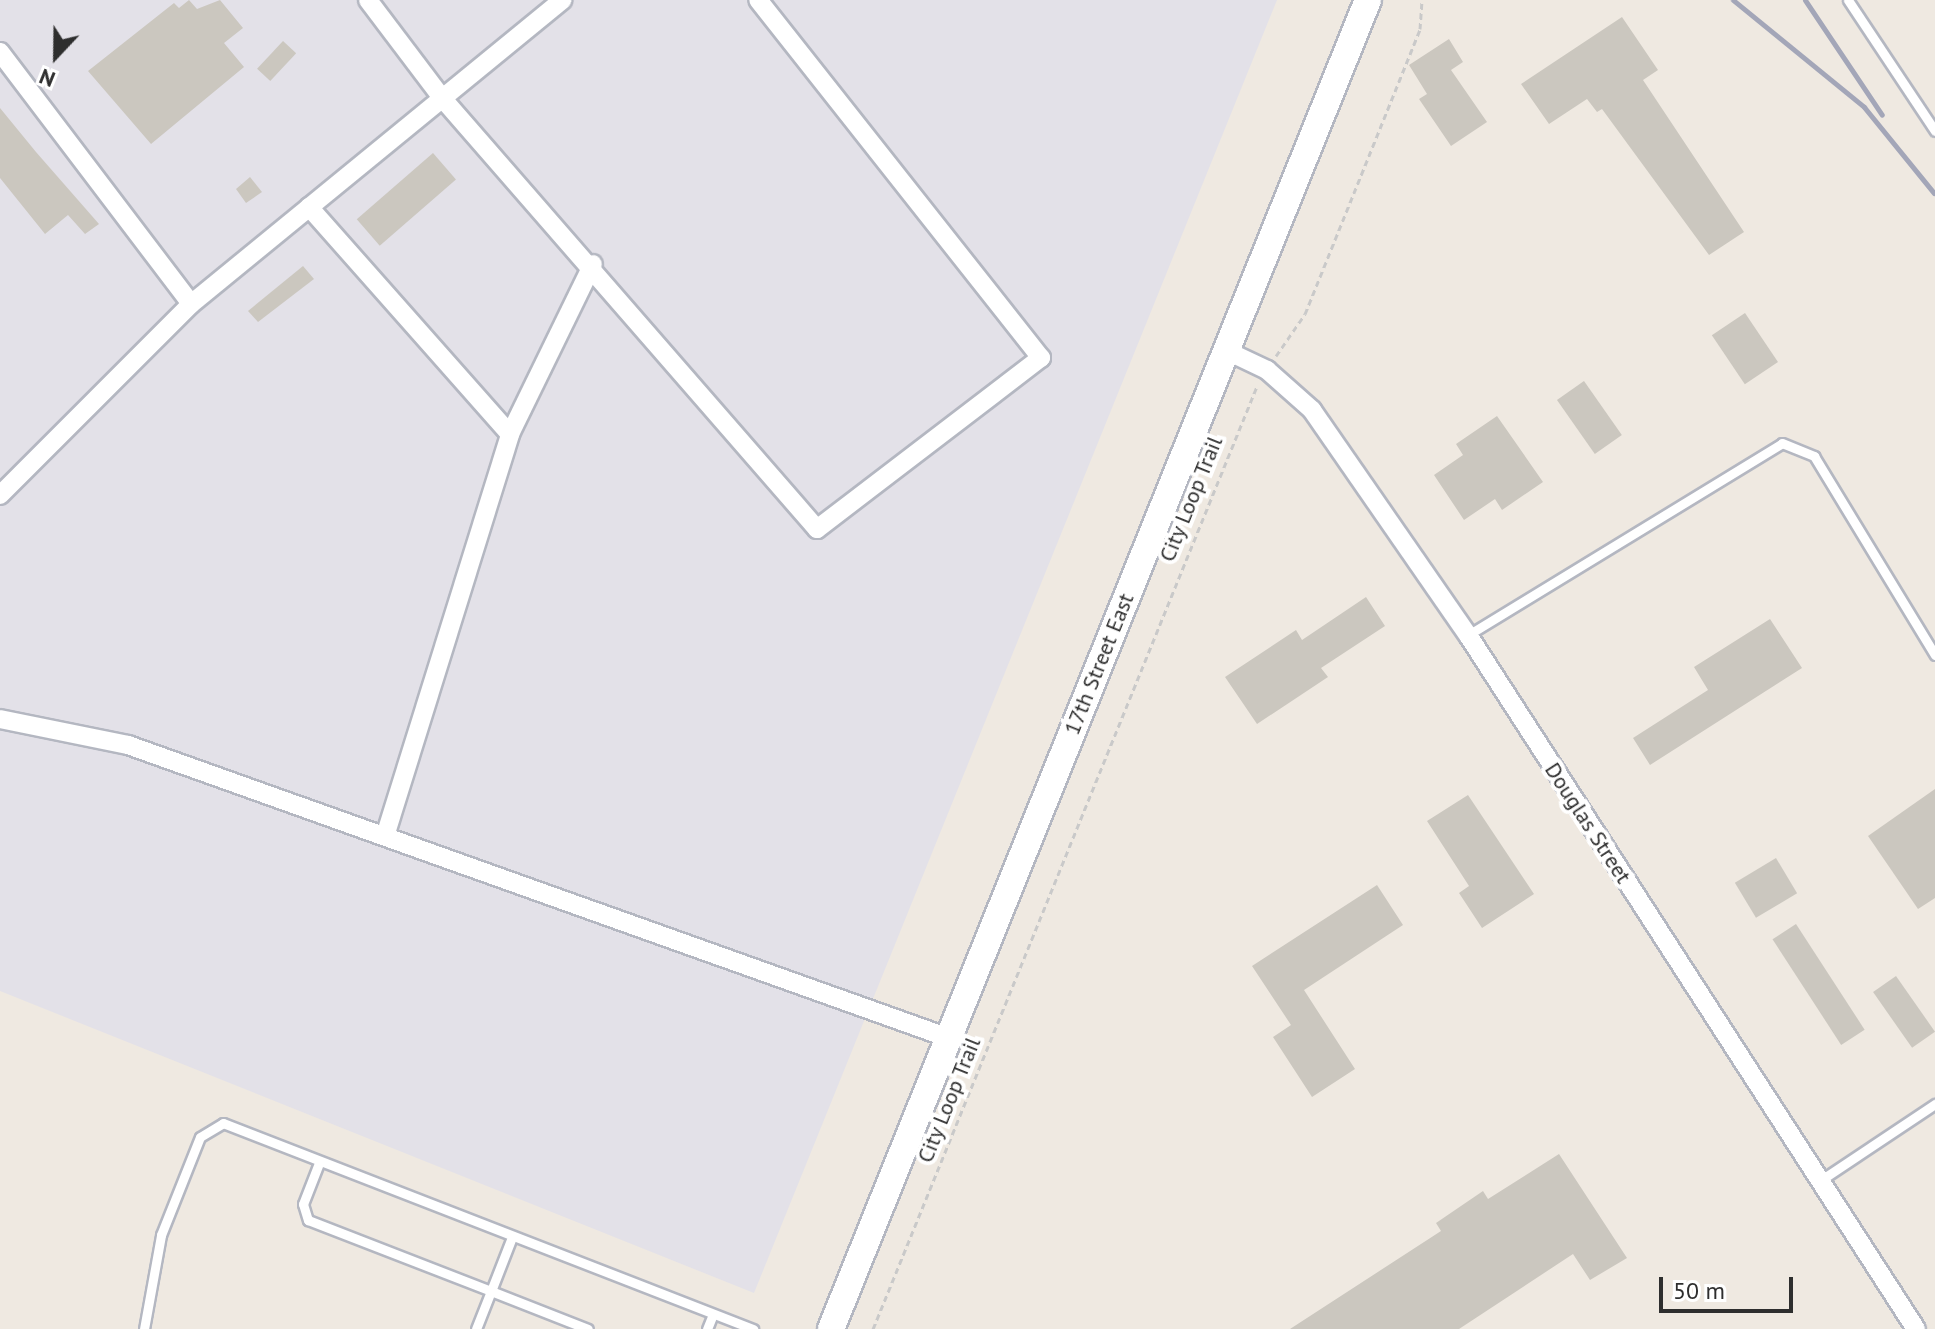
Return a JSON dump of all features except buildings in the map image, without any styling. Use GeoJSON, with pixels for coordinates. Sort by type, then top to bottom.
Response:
{"type":"FeatureCollection","features":[{"type":"Feature","properties":{"kind":"main road","name":"17th Street East"},"geometry":{"type":"LineString","coordinates":[[831,1329],[1368,0]]}},
{"type":"Feature","properties":{"kind":"street"},"geometry":{"type":"LineString","coordinates":[[368,0],[443,99],[593,264],[817,529],[1041,358],[758,0]]}},
{"type":"Feature","properties":{"kind":"street"},"geometry":{"type":"LineString","coordinates":[[0,495],[191,304],[563,0]]}},
{"type":"Feature","properties":{"kind":"street"},"geometry":{"type":"LineString","coordinates":[[0,52],[191,304]]}},
{"type":"Feature","properties":{"kind":"street"},"geometry":{"type":"LineString","coordinates":[[309,207],[510,434]]}},
{"type":"Feature","properties":{"kind":"street"},"geometry":{"type":"LineString","coordinates":[[386,833],[510,434],[593,264]]}},
{"type":"Feature","properties":{"kind":"street","name":"Douglas Street"},"geometry":{"type":"LineString","coordinates":[[1225,350],[1267,370],[1312,410],[1468,635],[1818,1182],[1916,1329]]}},
{"type":"Feature","properties":{"kind":"street"},"geometry":{"type":"LineString","coordinates":[[0,719],[128,745],[386,833],[949,1038]]}},
{"type":"Feature","properties":{"kind":"lane"},"geometry":{"type":"LineString","coordinates":[[1848,0],[1935,131]]}},
{"type":"Feature","properties":{"kind":"lane"},"geometry":{"type":"LineString","coordinates":[[1468,635],[1782,443],[1814,456],[1935,655]]}},
{"type":"Feature","properties":{"kind":"lane"},"geometry":{"type":"LineString","coordinates":[[1818,1182],[1935,1104]]}},
{"type":"Feature","properties":{"kind":"lane"},"geometry":{"type":"LineString","coordinates":[[144,1329],[161,1235],[210,1127],[223,1123],[319,1163],[753,1329]]}},
{"type":"Feature","properties":{"kind":"lane"},"geometry":{"type":"LineString","coordinates":[[319,1163],[303,1204],[308,1220],[588,1329]]}},
{"type":"Feature","properties":{"kind":"lane"},"geometry":{"type":"LineString","coordinates":[[476,1329],[512,1237]]}},
{"type":"Feature","properties":{"kind":"lane"},"geometry":{"type":"LineString","coordinates":[[707,1329],[713,1314]]}},
{"type":"Feature","properties":{"kind":"path","name":"City Loop Trail"},"geometry":{"type":"LineString","coordinates":[[873,1329],[1207,499],[1267,370],[1305,314],[1420,29],[1422,0]]}},
{"type":"Feature","properties":{"kind":"shaded area"},"geometry":{"type":"Polygon","coordinates":[[[0,0],[1277,0],[754,1293],[0,991],[0,0]]]}},
{"type":"Feature","properties":{"kind":"railway"},"geometry":{"type":"LineString","coordinates":[[1733,0],[1864,107],[1934,193]]}},
{"type":"Feature","properties":{"kind":"railway"},"geometry":{"type":"LineString","coordinates":[[1805,0],[1882,115]]}}]}
